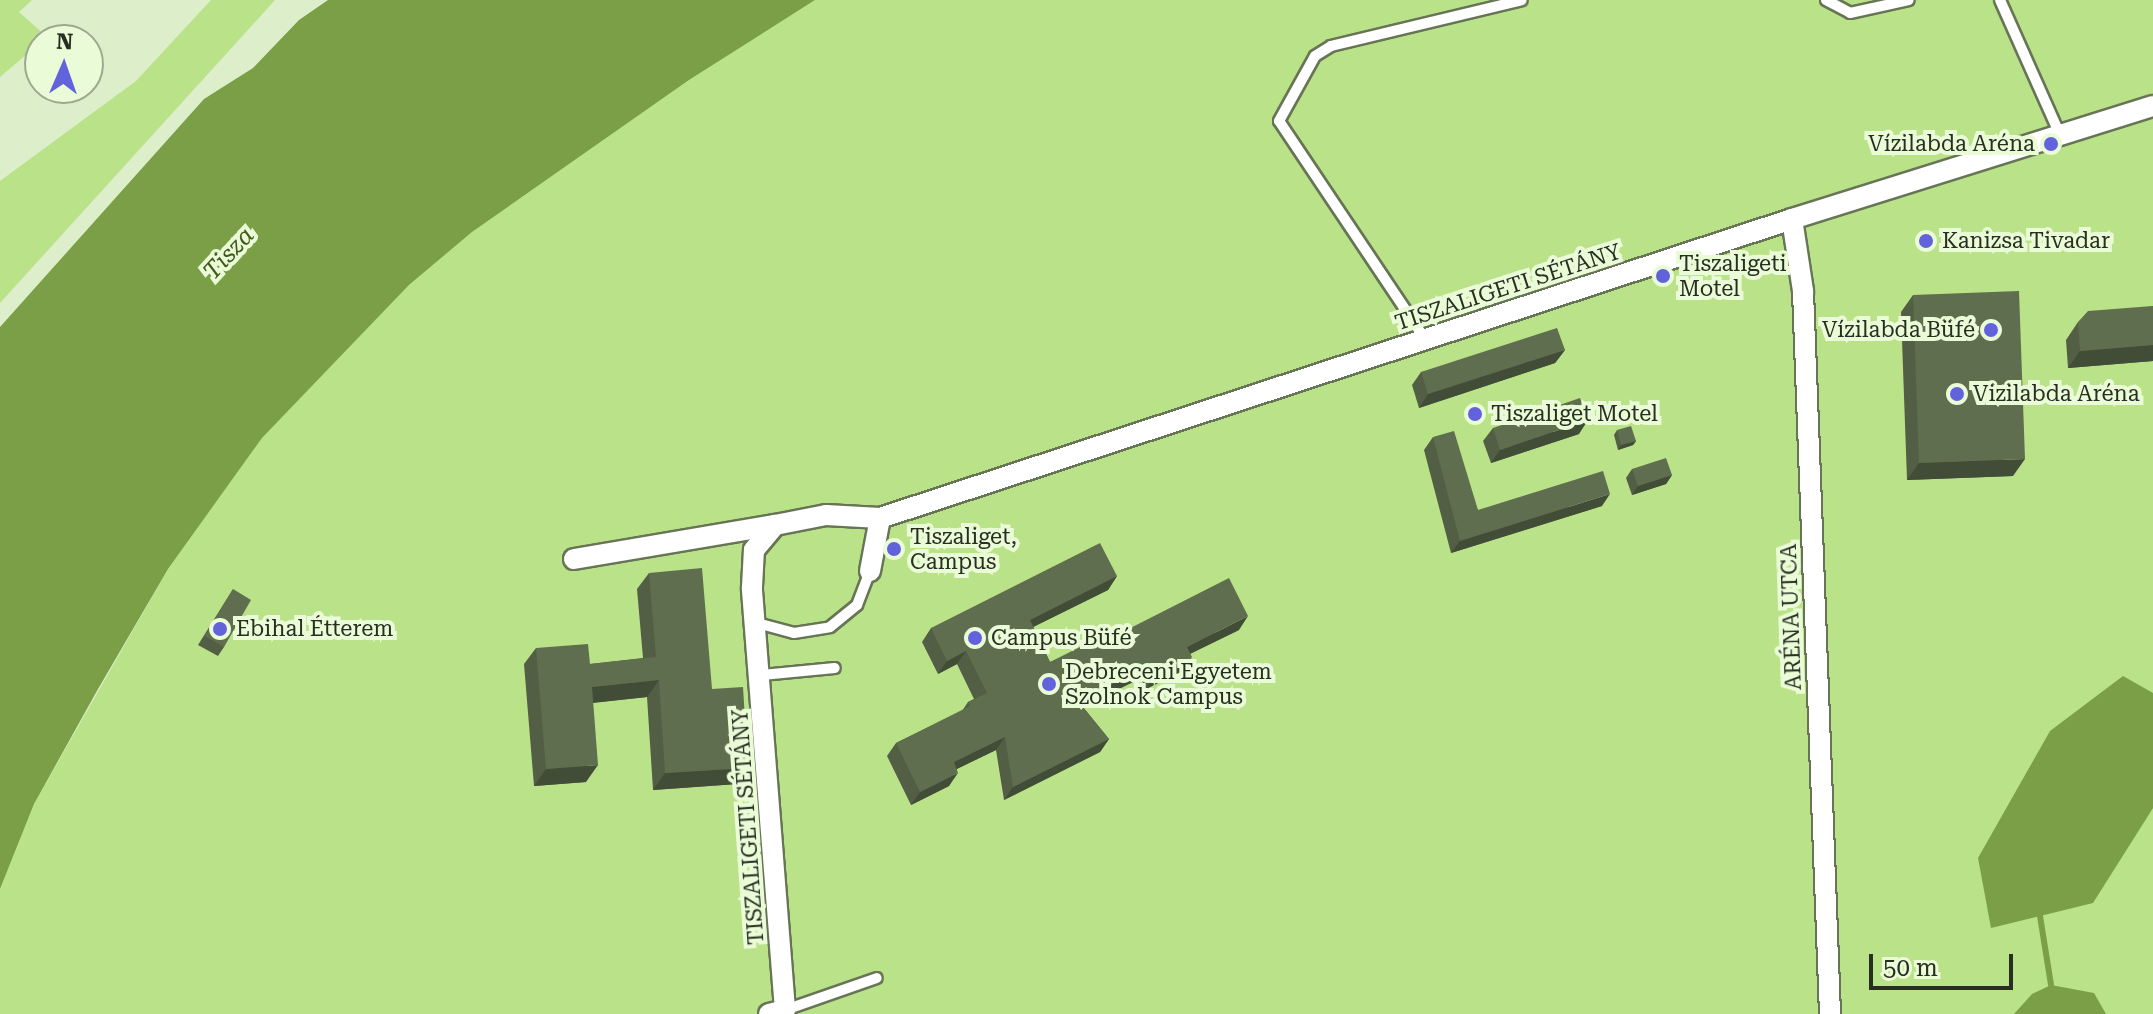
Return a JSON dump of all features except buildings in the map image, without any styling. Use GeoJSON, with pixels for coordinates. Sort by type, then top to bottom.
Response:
{"type":"FeatureCollection","features":[{"type":"Feature","properties":{"kind":"street","name":"TISZALIGETI SÉTÁNY"},"geometry":{"type":"LineString","coordinates":[[574,559],[826,515],[880,518],[1792,219],[2153,106]]}},
{"type":"Feature","properties":{"kind":"street","name":"ARÉNA UTCA"},"geometry":{"type":"LineString","coordinates":[[1792,219],[1803,291],[1830,1014]]}},
{"type":"Feature","properties":{"kind":"street"},"geometry":{"type":"LineString","coordinates":[[870,571],[880,518]]}},
{"type":"Feature","properties":{"kind":"street","name":"TISZALIGETI SÉTÁNY"},"geometry":{"type":"LineString","coordinates":[[775,525],[754,550],[777,1012]]}},
{"type":"Feature","properties":{"kind":"lane"},"geometry":{"type":"LineString","coordinates":[[1425,339],[1279,121],[1315,56],[1331,46],[1522,0]]}},
{"type":"Feature","properties":{"kind":"lane"},"geometry":{"type":"LineString","coordinates":[[1826,0],[1850,13],[1909,0]]}},
{"type":"Feature","properties":{"kind":"lane"},"geometry":{"type":"LineString","coordinates":[[2000,0],[2060,135]]}},
{"type":"Feature","properties":{"kind":"lane"},"geometry":{"type":"LineString","coordinates":[[757,623],[794,633],[830,627],[857,605],[870,571]]}},
{"type":"Feature","properties":{"kind":"lane"},"geometry":{"type":"LineString","coordinates":[[762,675],[835,668]]}},
{"type":"Feature","properties":{"kind":"lane"},"geometry":{"type":"LineString","coordinates":[[777,1012],[877,978]]}},
{"type":"Feature","properties":{"kind":"shaded area"},"geometry":{"type":"Polygon","coordinates":[[[0,0],[32,0],[19,12],[32,24],[24,24],[24,57],[0,77],[0,0]]]}},
{"type":"Feature","properties":{"kind":"shaded area"},"geometry":{"type":"Polygon","coordinates":[[[211,0],[275,0],[0,303],[0,181],[136,81],[211,0]]]}},
{"type":"Feature","properties":{"kind":"shaded area"},"geometry":{"type":"Polygon","coordinates":[[[815,0],[2153,0],[2153,1014],[0,1014],[0,889],[34,804],[168,569],[262,438],[409,285],[472,232],[689,80],[815,0]]]}},
{"type":"Feature","properties":{"kind":"water","name":"Tisza"},"geometry":{"type":"Polygon","coordinates":[[[328,0],[815,0],[689,80],[472,232],[409,285],[262,438],[168,569],[98,689],[34,804],[0,889],[0,327],[204,99],[253,68],[299,20],[328,0]]]}},
{"type":"Feature","properties":{"kind":"water"},"geometry":{"type":"Polygon","coordinates":[[[2123,676],[2153,693],[2153,808],[2093,903],[1991,928],[1978,858],[2050,731],[2123,676]]]}},
{"type":"Feature","properties":{"kind":"water"},"geometry":{"type":"Polygon","coordinates":[[[2051,985],[2094,993],[2106,1014],[2014,1014],[2032,994],[2051,985]]]}},
{"type":"Feature","properties":{"kind":"waterway"},"geometry":{"type":"LineString","coordinates":[[2040,916],[2051,985]]}},
{"type":"Feature","properties":{"kind":"place","name":"Vízilabda Aréna"},"geometry":{"type":"Point","coordinates":[2051,144]}},
{"type":"Feature","properties":{"kind":"place","name":"Kanizsa Tivadar"},"geometry":{"type":"Point","coordinates":[1926,241]}},
{"type":"Feature","properties":{"kind":"place","name":"Tiszaligeti Motel"},"geometry":{"type":"Point","coordinates":[1663,276]}},
{"type":"Feature","properties":{"kind":"place","name":"Vízilabda Büfé"},"geometry":{"type":"Point","coordinates":[1991,330]}},
{"type":"Feature","properties":{"kind":"place","name":"Vizilabda Aréna"},"geometry":{"type":"Point","coordinates":[1957,394]}},
{"type":"Feature","properties":{"kind":"place","name":"Tiszaliget Motel"},"geometry":{"type":"Point","coordinates":[1475,414]}},
{"type":"Feature","properties":{"kind":"place","name":"Tiszaliget, Campus"},"geometry":{"type":"Point","coordinates":[894,549]}},
{"type":"Feature","properties":{"kind":"place","name":"Ebihal Étterem"},"geometry":{"type":"Point","coordinates":[220,629]}},
{"type":"Feature","properties":{"kind":"place","name":"Campus Büfé"},"geometry":{"type":"Point","coordinates":[975,638]}},
{"type":"Feature","properties":{"kind":"place","name":"Debreceni Egyetem Szolnok Campus"},"geometry":{"type":"Point","coordinates":[1049,684]}}]}
